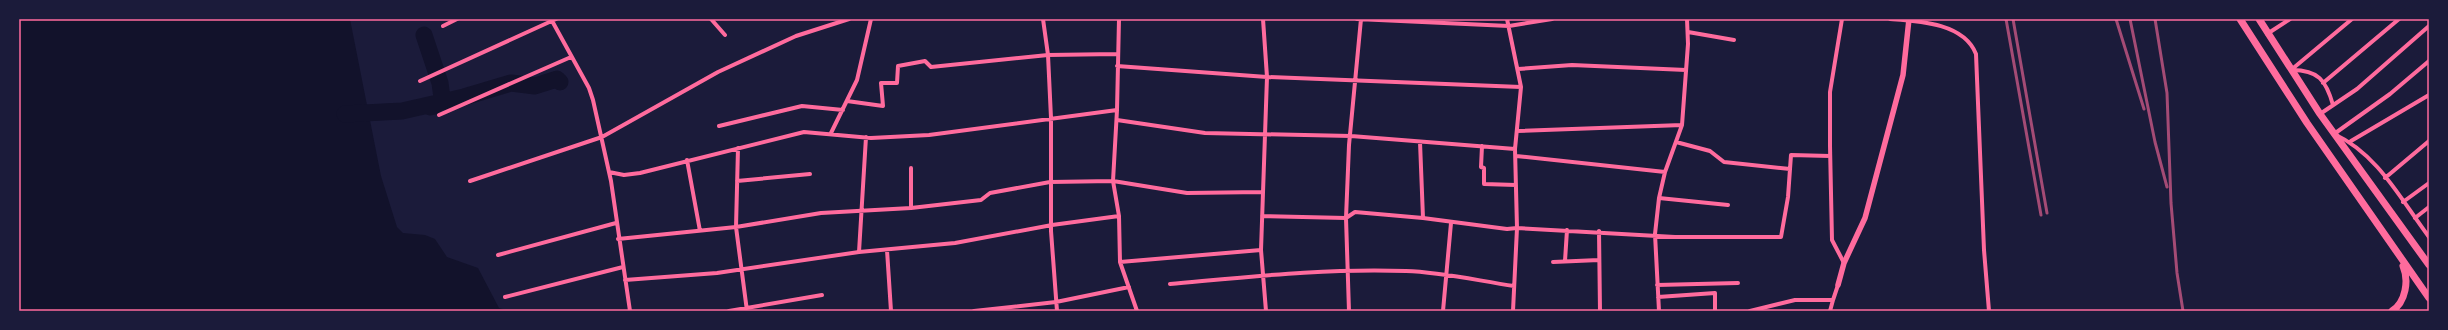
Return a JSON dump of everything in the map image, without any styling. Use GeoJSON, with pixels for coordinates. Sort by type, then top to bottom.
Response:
{"type":"FeatureCollection","features":[{"type":"Feature","properties":{"kind":"highway"},"geometry":{"type":"LineString","coordinates":[[2240,19],[2296,107],[2429,298]]}},
{"type":"Feature","properties":{"kind":"highway"},"geometry":{"type":"LineString","coordinates":[[2259,19],[2267,34],[2320,114],[2426,258],[2429,265]]}},
{"type":"Feature","properties":{"kind":"highway"},"geometry":{"type":"LineString","coordinates":[[2392,311],[2402,299],[2406,286],[2406,272],[2401,259]]}},
{"type":"Feature","properties":{"kind":"street"},"geometry":{"type":"LineString","coordinates":[[443,26],[457,19]]}},
{"type":"Feature","properties":{"kind":"street"},"geometry":{"type":"LineString","coordinates":[[711,19],[725,35]]}},
{"type":"Feature","properties":{"kind":"street"},"geometry":{"type":"LineString","coordinates":[[470,181],[602,137],[718,72],[796,36],[849,19]]}},
{"type":"Feature","properties":{"kind":"street"},"geometry":{"type":"LineString","coordinates":[[830,133],[843,110],[856,80],[871,19]]}},
{"type":"Feature","properties":{"kind":"street"},"geometry":{"type":"LineString","coordinates":[[1043,19],[1048,55],[1051,118],[1050,182],[1057,311]]}},
{"type":"Feature","properties":{"kind":"street"},"geometry":{"type":"LineString","coordinates":[[1118,19],[1118,110],[1113,181],[1119,216],[1120,262],[1137,311]]}},
{"type":"Feature","properties":{"kind":"street"},"geometry":{"type":"LineString","coordinates":[[1263,19],[1267,77],[1261,250],[1266,311]]}},
{"type":"Feature","properties":{"kind":"street"},"geometry":{"type":"LineString","coordinates":[[1357,19],[1478,21],[1509,26],[1552,19]]}},
{"type":"Feature","properties":{"kind":"street"},"geometry":{"type":"LineString","coordinates":[[1349,311],[1346,218],[1361,19]]}},
{"type":"Feature","properties":{"kind":"street"},"geometry":{"type":"LineString","coordinates":[[1507,19],[1521,87],[1515,149],[1517,228],[1513,311]]}},
{"type":"Feature","properties":{"kind":"street"},"geometry":{"type":"LineString","coordinates":[[1659,311],[1655,234],[1659,198],[1665,172],[1682,125],[1688,32],[1687,19]]}},
{"type":"Feature","properties":{"kind":"street"},"geometry":{"type":"LineString","coordinates":[[1842,19],[1830,92],[1830,156],[1832,240],[1844,263]]}},
{"type":"Feature","properties":{"kind":"street"},"geometry":{"type":"LineString","coordinates":[[1890,19],[1909,20],[1946,28],[1961,34],[1969,41],[1976,54],[1984,250],[1989,311]]}},
{"type":"Feature","properties":{"kind":"street"},"geometry":{"type":"LineString","coordinates":[[2267,34],[2290,19]]}},
{"type":"Feature","properties":{"kind":"street"},"geometry":{"type":"LineString","coordinates":[[2291,70],[2352,19]]}},
{"type":"Feature","properties":{"kind":"street"},"geometry":{"type":"LineString","coordinates":[[2323,83],[2399,19]]}},
{"type":"Feature","properties":{"kind":"street"},"geometry":{"type":"LineString","coordinates":[[420,81],[553,20],[571,57],[589,88],[602,137],[630,311]]}},
{"type":"Feature","properties":{"kind":"street"},"geometry":{"type":"LineString","coordinates":[[1830,311],[1844,263],[1865,218],[1903,75],[1909,20]]}},
{"type":"Feature","properties":{"kind":"street"},"geometry":{"type":"LineString","coordinates":[[2320,114],[2357,89],[2429,26]]}},
{"type":"Feature","properties":{"kind":"street"},"geometry":{"type":"LineString","coordinates":[[1688,32],[1734,40]]}},
{"type":"Feature","properties":{"kind":"street"},"geometry":{"type":"LineString","coordinates":[[847,101],[883,106],[881,83],[897,83],[898,66],[925,61],[931,67],[1048,55],[1117,54]]}},
{"type":"Feature","properties":{"kind":"street"},"geometry":{"type":"LineString","coordinates":[[439,115],[571,57]]}},
{"type":"Feature","properties":{"kind":"street"},"geometry":{"type":"LineString","coordinates":[[2334,134],[2390,94],[2429,61]]}},
{"type":"Feature","properties":{"kind":"street"},"geometry":{"type":"LineString","coordinates":[[1518,69],[1572,65],[1686,70]]}},
{"type":"Feature","properties":{"kind":"street"},"geometry":{"type":"LineString","coordinates":[[1117,66],[1267,77],[1521,87]]}},
{"type":"Feature","properties":{"kind":"street"},"geometry":{"type":"LineString","coordinates":[[2291,70],[2307,70],[2314,73],[2323,83],[2333,106]]}},
{"type":"Feature","properties":{"kind":"street"},"geometry":{"type":"LineString","coordinates":[[2351,141],[2429,95]]}},
{"type":"Feature","properties":{"kind":"street"},"geometry":{"type":"LineString","coordinates":[[719,126],[802,106],[843,110]]}},
{"type":"Feature","properties":{"kind":"street"},"geometry":{"type":"LineString","coordinates":[[608,172],[624,175],[804,132],[866,137],[929,135],[1118,110]]}},
{"type":"Feature","properties":{"kind":"street"},"geometry":{"type":"LineString","coordinates":[[1117,120],[1205,134],[1351,136],[1515,149]]}},
{"type":"Feature","properties":{"kind":"street"},"geometry":{"type":"LineString","coordinates":[[1517,131],[1682,125]]}},
{"type":"Feature","properties":{"kind":"street"},"geometry":{"type":"LineString","coordinates":[[2334,134],[2351,141],[2375,164],[2429,237]]}},
{"type":"Feature","properties":{"kind":"street"},"geometry":{"type":"LineString","coordinates":[[859,252],[866,137]]}},
{"type":"Feature","properties":{"kind":"street"},"geometry":{"type":"LineString","coordinates":[[2385,178],[2429,141]]}},
{"type":"Feature","properties":{"kind":"street"},"geometry":{"type":"LineString","coordinates":[[1420,142],[1423,218]]}},
{"type":"Feature","properties":{"kind":"street"},"geometry":{"type":"LineString","coordinates":[[1676,142],[1710,151],[1724,162],[1790,169]]}},
{"type":"Feature","properties":{"kind":"street"},"geometry":{"type":"LineString","coordinates":[[1482,146],[1480,167],[1484,168],[1484,184],[1516,185]]}},
{"type":"Feature","properties":{"kind":"street"},"geometry":{"type":"LineString","coordinates":[[738,148],[736,227],[747,310]]}},
{"type":"Feature","properties":{"kind":"street"},"geometry":{"type":"LineString","coordinates":[[1262,216],[1346,218],[1355,212],[1423,218],[1451,223],[1507,229],[1517,228],[1599,231],[1735,239],[1781,237],[1788,197],[1791,155],[1830,156]]}},
{"type":"Feature","properties":{"kind":"street"},"geometry":{"type":"LineString","coordinates":[[1516,156],[1665,172]]}},
{"type":"Feature","properties":{"kind":"street"},"geometry":{"type":"LineString","coordinates":[[687,160],[700,231]]}},
{"type":"Feature","properties":{"kind":"street"},"geometry":{"type":"LineString","coordinates":[[911,168],[911,208]]}},
{"type":"Feature","properties":{"kind":"street"},"geometry":{"type":"LineString","coordinates":[[737,181],[810,174]]}},
{"type":"Feature","properties":{"kind":"street"},"geometry":{"type":"LineString","coordinates":[[618,239],[736,227],[821,213],[911,208],[981,200],[990,193],[1050,182],[1113,181],[1187,194],[1262,192]]}},
{"type":"Feature","properties":{"kind":"street"},"geometry":{"type":"LineString","coordinates":[[2403,202],[2429,183]]}},
{"type":"Feature","properties":{"kind":"street"},"geometry":{"type":"LineString","coordinates":[[1659,198],[1728,205]]}},
{"type":"Feature","properties":{"kind":"street"},"geometry":{"type":"LineString","coordinates":[[2415,218],[2429,207]]}},
{"type":"Feature","properties":{"kind":"street"},"geometry":{"type":"LineString","coordinates":[[625,280],[741,269],[859,252],[954,243],[1052,224],[1119,216]]}},
{"type":"Feature","properties":{"kind":"street"},"geometry":{"type":"LineString","coordinates":[[498,255],[616,223]]}},
{"type":"Feature","properties":{"kind":"street"},"geometry":{"type":"LineString","coordinates":[[1444,311],[1451,223]]}},
{"type":"Feature","properties":{"kind":"street"},"geometry":{"type":"LineString","coordinates":[[1564,261],[1567,230]]}},
{"type":"Feature","properties":{"kind":"street"},"geometry":{"type":"LineString","coordinates":[[1599,231],[1600,311]]}},
{"type":"Feature","properties":{"kind":"street"},"geometry":{"type":"LineString","coordinates":[[887,250],[891,311]]}},
{"type":"Feature","properties":{"kind":"street"},"geometry":{"type":"LineString","coordinates":[[1120,262],[1261,250]]}},
{"type":"Feature","properties":{"kind":"street"},"geometry":{"type":"LineString","coordinates":[[1553,262],[1599,260]]}},
{"type":"Feature","properties":{"kind":"street"},"geometry":{"type":"LineString","coordinates":[[505,297],[623,267]]}},
{"type":"Feature","properties":{"kind":"street"},"geometry":{"type":"LineString","coordinates":[[1170,284],[1262,275],[1348,270],[1408,271],[1514,286]]}},
{"type":"Feature","properties":{"kind":"street"},"geometry":{"type":"LineString","coordinates":[[1657,286],[1738,282]]}},
{"type":"Feature","properties":{"kind":"street"},"geometry":{"type":"LineString","coordinates":[[974,311],[1056,302],[1129,287]]}},
{"type":"Feature","properties":{"kind":"street"},"geometry":{"type":"LineString","coordinates":[[1658,298],[1715,293],[1715,311]]}},
{"type":"Feature","properties":{"kind":"street"},"geometry":{"type":"LineString","coordinates":[[729,311],[747,310],[822,295]]}},
{"type":"Feature","properties":{"kind":"street"},"geometry":{"type":"LineString","coordinates":[[1750,311],[1795,300],[1833,300]]}},
{"type":"Feature","properties":{"kind":"shaded area"},"geometry":{"type":"Polygon","coordinates":[[[19,19],[350,19],[381,176],[397,227],[403,233],[425,235],[435,239],[447,257],[478,268],[499,308],[509,311],[19,311],[19,19]]]}},
{"type":"Feature","properties":{"kind":"waterway"},"geometry":{"type":"LineString","coordinates":[[424,35],[440,83],[442,98],[435,106],[430,107]]}},
{"type":"Feature","properties":{"kind":"waterway"},"geometry":{"type":"LineString","coordinates":[[345,114],[402,111],[464,97],[511,83],[535,86],[557,79],[560,82]]}},
{"type":"Feature","properties":{"kind":"railway"},"geometry":{"type":"LineString","coordinates":[[2006,19],[2041,215]]}},
{"type":"Feature","properties":{"kind":"railway"},"geometry":{"type":"LineString","coordinates":[[2013,19],[2047,213]]}},
{"type":"Feature","properties":{"kind":"railway"},"geometry":{"type":"LineString","coordinates":[[2116,19],[2144,109]]}},
{"type":"Feature","properties":{"kind":"railway"},"geometry":{"type":"LineString","coordinates":[[2130,19],[2155,142],[2167,187]]}},
{"type":"Feature","properties":{"kind":"railway"},"geometry":{"type":"LineString","coordinates":[[2155,19],[2167,93],[2171,203],[2177,273],[2183,311]]}}]}
